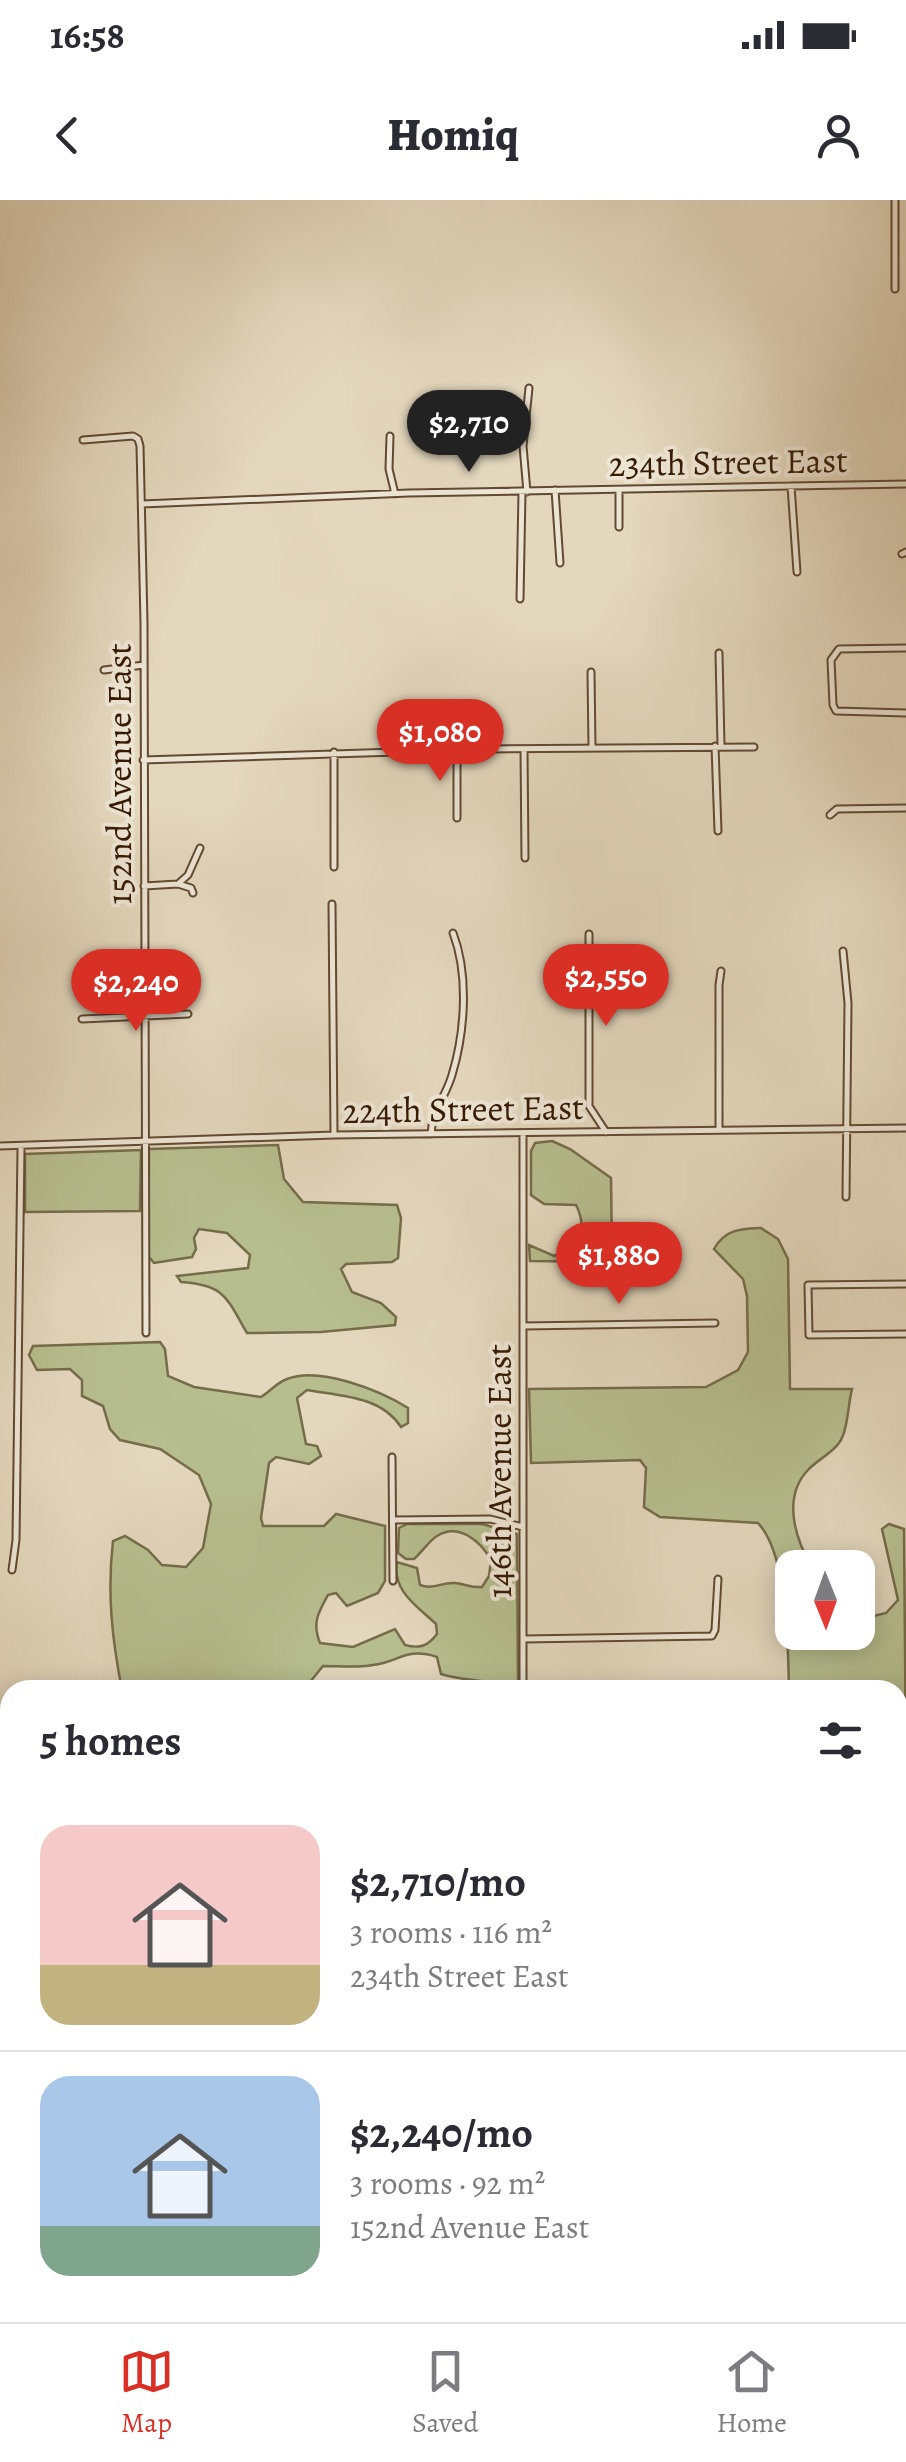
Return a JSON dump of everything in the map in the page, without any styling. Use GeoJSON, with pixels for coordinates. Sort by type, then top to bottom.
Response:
{"type":"FeatureCollection","features":[{"type":"Feature","properties":{"kind":"street"},"geometry":{"type":"LineString","coordinates":[[895,200],[895,288]]}},
{"type":"Feature","properties":{"kind":"street"},"geometry":{"type":"LineString","coordinates":[[520,599],[523,446],[529,388]]}},
{"type":"Feature","properties":{"kind":"street"},"geometry":{"type":"LineString","coordinates":[[83,440],[127,436],[138,439],[142,504]]}},
{"type":"Feature","properties":{"kind":"street"},"geometry":{"type":"LineString","coordinates":[[390,436],[389,468],[396,494]]}},
{"type":"Feature","properties":{"kind":"street","name":"234th Street East"},"geometry":{"type":"LineString","coordinates":[[142,504],[396,494],[906,484]]}},
{"type":"Feature","properties":{"kind":"street"},"geometry":{"type":"LineString","coordinates":[[791,486],[798,572]]}},
{"type":"Feature","properties":{"kind":"street"},"geometry":{"type":"LineString","coordinates":[[555,490],[560,563]]}},
{"type":"Feature","properties":{"kind":"street"},"geometry":{"type":"LineString","coordinates":[[619,490],[619,527]]}},
{"type":"Feature","properties":{"kind":"street","name":"152nd Avenue East"},"geometry":{"type":"LineString","coordinates":[[142,504],[146,1333]]}},
{"type":"Feature","properties":{"kind":"street"},"geometry":{"type":"LineString","coordinates":[[906,648],[840,649],[831,660],[836,711],[906,713]]}},
{"type":"Feature","properties":{"kind":"street"},"geometry":{"type":"LineString","coordinates":[[718,653],[718,830]]}},
{"type":"Feature","properties":{"kind":"street"},"geometry":{"type":"LineString","coordinates":[[104,670],[144,665]]}},
{"type":"Feature","properties":{"kind":"street"},"geometry":{"type":"LineString","coordinates":[[591,672],[592,748]]}},
{"type":"Feature","properties":{"kind":"street"},"geometry":{"type":"LineString","coordinates":[[143,760],[334,752],[754,747]]}},
{"type":"Feature","properties":{"kind":"street"},"geometry":{"type":"LineString","coordinates":[[524,749],[524,858]]}},
{"type":"Feature","properties":{"kind":"street"},"geometry":{"type":"LineString","coordinates":[[457,750],[457,818]]}},
{"type":"Feature","properties":{"kind":"street"},"geometry":{"type":"LineString","coordinates":[[334,752],[334,867]]}},
{"type":"Feature","properties":{"kind":"street"},"geometry":{"type":"LineString","coordinates":[[830,815],[837,809],[906,808]]}},
{"type":"Feature","properties":{"kind":"street"},"geometry":{"type":"LineString","coordinates":[[178,884],[186,878],[200,848]]}},
{"type":"Feature","properties":{"kind":"street"},"geometry":{"type":"LineString","coordinates":[[144,886],[178,884],[192,891],[192,881],[186,878]]}},
{"type":"Feature","properties":{"kind":"street"},"geometry":{"type":"LineString","coordinates":[[332,904],[334,1135]]}},
{"type":"Feature","properties":{"kind":"street"},"geometry":{"type":"LineString","coordinates":[[430,1134],[460,1045],[461,959],[453,933]]}},
{"type":"Feature","properties":{"kind":"street"},"geometry":{"type":"LineString","coordinates":[[589,934],[589,1106],[606,1132]]}},
{"type":"Feature","properties":{"kind":"street"},"geometry":{"type":"LineString","coordinates":[[843,952],[848,1003],[846,1197]]}},
{"type":"Feature","properties":{"kind":"street"},"geometry":{"type":"LineString","coordinates":[[719,1130],[718,984],[722,970]]}},
{"type":"Feature","properties":{"kind":"street"},"geometry":{"type":"LineString","coordinates":[[82,1019],[188,1014]]}},
{"type":"Feature","properties":{"kind":"street","name":"224th Street East"},"geometry":{"type":"LineString","coordinates":[[0,1146],[334,1135],[906,1128]]}},
{"type":"Feature","properties":{"kind":"street","name":"146th Avenue East"},"geometry":{"type":"LineString","coordinates":[[523,1133],[523,1680]]}},
{"type":"Feature","properties":{"kind":"street"},"geometry":{"type":"LineString","coordinates":[[12,1570],[16,1540],[21,1148]]}},
{"type":"Feature","properties":{"kind":"street"},"geometry":{"type":"LineString","coordinates":[[906,1284],[808,1285],[808,1335],[906,1334]]}},
{"type":"Feature","properties":{"kind":"street"},"geometry":{"type":"LineString","coordinates":[[524,1326],[714,1323]]}},
{"type":"Feature","properties":{"kind":"street"},"geometry":{"type":"LineString","coordinates":[[392,1457],[393,1581]]}},
{"type":"Feature","properties":{"kind":"street"},"geometry":{"type":"LineString","coordinates":[[393,1520],[490,1519],[523,1527]]}},
{"type":"Feature","properties":{"kind":"street"},"geometry":{"type":"LineString","coordinates":[[523,1638],[712,1636],[718,1579]]}},
{"type":"Feature","properties":{"kind":"green space"},"geometry":{"type":"Polygon","coordinates":[[[552,1141],[611,1178],[612,1257],[606,1262],[530,1261],[529,1245],[554,1256],[575,1242],[581,1230],[576,1205],[544,1204],[531,1195],[531,1151],[535,1143],[552,1141]]]}},
{"type":"Feature","properties":{"kind":"green space"},"geometry":{"type":"Polygon","coordinates":[[[278,1145],[284,1179],[303,1202],[397,1205],[401,1218],[398,1258],[392,1262],[346,1264],[341,1269],[352,1292],[381,1303],[396,1317],[395,1325],[247,1333],[223,1295],[207,1286],[181,1282],[177,1276],[248,1268],[250,1255],[227,1233],[199,1229],[192,1257],[154,1263],[148,1256],[149,1149],[278,1145]]]}},
{"type":"Feature","properties":{"kind":"green space"},"geometry":{"type":"Polygon","coordinates":[[[141,1150],[140,1211],[25,1212],[25,1154],[141,1150]]]}},
{"type":"Feature","properties":{"kind":"green space"},"geometry":{"type":"Polygon","coordinates":[[[761,1228],[778,1239],[788,1259],[790,1389],[852,1389],[842,1438],[808,1470],[795,1493],[796,1531],[804,1550],[775,1550],[775,1556],[758,1523],[660,1517],[644,1507],[646,1468],[640,1460],[531,1463],[529,1389],[706,1387],[738,1370],[748,1352],[747,1296],[743,1279],[714,1249],[728,1234],[761,1228]]]}},
{"type":"Feature","properties":{"kind":"green space"},"geometry":{"type":"Polygon","coordinates":[[[160,1342],[165,1349],[168,1376],[194,1387],[261,1397],[287,1379],[316,1376],[367,1388],[408,1408],[408,1423],[401,1427],[383,1409],[359,1399],[307,1390],[297,1398],[306,1444],[317,1446],[321,1456],[309,1464],[276,1457],[269,1463],[263,1526],[324,1526],[336,1514],[385,1526],[385,1581],[378,1593],[347,1606],[336,1593],[328,1595],[317,1618],[320,1643],[353,1647],[395,1629],[405,1645],[410,1646],[423,1646],[437,1634],[436,1624],[402,1590],[397,1562],[417,1568],[420,1585],[425,1586],[455,1583],[482,1587],[489,1576],[491,1560],[468,1536],[445,1532],[414,1559],[406,1559],[398,1553],[399,1528],[407,1524],[482,1524],[517,1534],[518,1680],[473,1680],[441,1674],[437,1657],[418,1654],[367,1666],[323,1666],[312,1680],[120,1680],[111,1616],[113,1541],[125,1536],[148,1550],[162,1565],[186,1567],[203,1548],[211,1504],[199,1475],[160,1449],[120,1440],[110,1429],[103,1406],[82,1396],[82,1380],[70,1369],[37,1370],[29,1355],[33,1346],[160,1342]]]}},
{"type":"Feature","properties":{"kind":"green space"},"geometry":{"type":"Polygon","coordinates":[[[889,1524],[904,1529],[905,1680],[789,1680],[788,1650],[875,1650],[875,1616],[886,1613],[898,1600],[882,1529],[889,1524]]]}}]}
